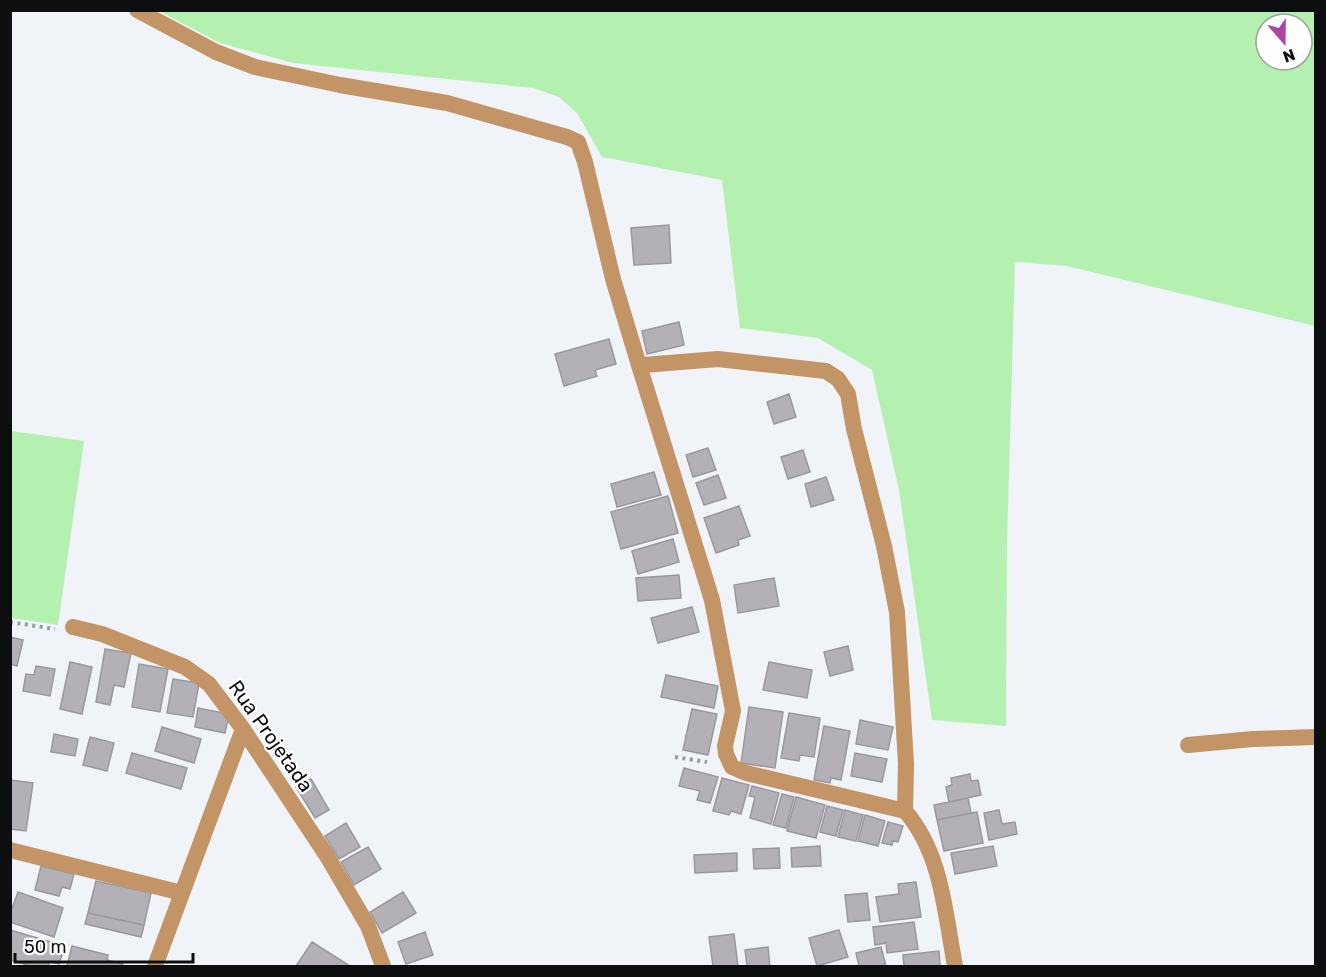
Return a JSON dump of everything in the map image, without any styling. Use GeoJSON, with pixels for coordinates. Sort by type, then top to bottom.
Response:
{"type":"FeatureCollection","features":[{"type":"Feature","properties":{"kind":"street"},"geometry":{"type":"LineString","coordinates":[[137,10],[216,52],[255,67],[340,85],[447,103],[578,142],[585,162],[613,279],[712,600],[734,711],[725,746],[729,762],[732,767],[746,773],[904,811],[915,823],[925,842],[938,878],[955,966]]}},
{"type":"Feature","properties":{"kind":"street"},"geometry":{"type":"LineString","coordinates":[[638,363],[652,365],[718,359],[826,371],[838,379],[848,394],[854,429],[884,546],[897,612],[906,764],[904,811]]}},
{"type":"Feature","properties":{"kind":"street","name":"Rua Projetada"},"geometry":{"type":"LineString","coordinates":[[73,627],[102,634],[185,667],[209,684],[243,729],[327,856],[368,926],[379,962]]}},
{"type":"Feature","properties":{"kind":"street"},"geometry":{"type":"LineString","coordinates":[[154,966],[243,729]]}},
{"type":"Feature","properties":{"kind":"street"},"geometry":{"type":"LineString","coordinates":[[1188,745],[1253,739],[1316,737]]}},
{"type":"Feature","properties":{"kind":"street"},"geometry":{"type":"LineString","coordinates":[[10,850],[182,893]]}},
{"type":"Feature","properties":{"kind":"path"},"geometry":{"type":"LineString","coordinates":[[10,622],[61,630],[73,627]]}},
{"type":"Feature","properties":{"kind":"path"},"geometry":{"type":"LineString","coordinates":[[675,757],[703,762],[729,762]]}},
{"type":"Feature","properties":{"kind":"green space"},"geometry":{"type":"Polygon","coordinates":[[[159,11],[1315,11],[1315,326],[1067,266],[1015,262],[1007,543],[1006,726],[932,720],[899,490],[872,370],[818,338],[740,328],[722,180],[602,157],[577,113],[559,97],[533,88],[293,63],[220,43],[159,11]]]}},
{"type":"Feature","properties":{"kind":"green space"},"geometry":{"type":"Polygon","coordinates":[[[11,431],[84,441],[58,625],[11,618],[11,431]]]}},
{"type":"Feature","properties":{"kind":"building"},"geometry":{"type":"Polygon","coordinates":[[[669,225],[671,263],[634,265],[631,228],[669,225]]]}},
{"type":"Feature","properties":{"kind":"building"},"geometry":{"type":"Polygon","coordinates":[[[679,322],[684,345],[647,354],[642,331],[679,322]]]}},
{"type":"Feature","properties":{"kind":"building"},"geometry":{"type":"Polygon","coordinates":[[[609,339],[616,364],[595,370],[597,376],[564,386],[555,354],[609,339]]]}},
{"type":"Feature","properties":{"kind":"building"},"geometry":{"type":"Polygon","coordinates":[[[789,394],[796,417],[774,424],[767,402],[789,394]]]}},
{"type":"Feature","properties":{"kind":"building"},"geometry":{"type":"Polygon","coordinates":[[[708,448],[716,470],[693,477],[686,455],[708,448]]]}},
{"type":"Feature","properties":{"kind":"building"},"geometry":{"type":"Polygon","coordinates":[[[803,450],[810,472],[788,479],[781,457],[803,450]]]}},
{"type":"Feature","properties":{"kind":"building"},"geometry":{"type":"Polygon","coordinates":[[[654,472],[661,495],[617,507],[611,484],[654,472]]]}},
{"type":"Feature","properties":{"kind":"building"},"geometry":{"type":"Polygon","coordinates":[[[718,475],[726,498],[704,505],[696,483],[718,475]]]}},
{"type":"Feature","properties":{"kind":"building"},"geometry":{"type":"Polygon","coordinates":[[[826,477],[834,500],[811,507],[805,484],[826,477]]]}},
{"type":"Feature","properties":{"kind":"building"},"geometry":{"type":"Polygon","coordinates":[[[668,496],[678,533],[621,549],[611,512],[668,496]]]}},
{"type":"Feature","properties":{"kind":"building"},"geometry":{"type":"Polygon","coordinates":[[[739,506],[750,536],[738,540],[739,545],[716,553],[704,518],[739,506]]]}},
{"type":"Feature","properties":{"kind":"building"},"geometry":{"type":"Polygon","coordinates":[[[673,539],[679,562],[638,574],[632,551],[673,539]]]}},
{"type":"Feature","properties":{"kind":"building"},"geometry":{"type":"Polygon","coordinates":[[[679,575],[681,598],[638,601],[636,578],[679,575]]]}},
{"type":"Feature","properties":{"kind":"building"},"geometry":{"type":"Polygon","coordinates":[[[774,578],[779,606],[738,613],[734,585],[774,578]]]}},
{"type":"Feature","properties":{"kind":"building"},"geometry":{"type":"Polygon","coordinates":[[[692,607],[699,632],[658,643],[651,618],[692,607]]]}},
{"type":"Feature","properties":{"kind":"building"},"geometry":{"type":"Polygon","coordinates":[[[10,637],[23,640],[17,666],[10,664],[10,637]]]}},
{"type":"Feature","properties":{"kind":"building"},"geometry":{"type":"Polygon","coordinates":[[[848,646],[853,670],[830,676],[824,652],[848,646]]]}},
{"type":"Feature","properties":{"kind":"building"},"geometry":{"type":"Polygon","coordinates":[[[105,649],[131,653],[124,687],[114,685],[110,705],[96,702],[105,649]]]}},
{"type":"Feature","properties":{"kind":"building"},"geometry":{"type":"Polygon","coordinates":[[[70,662],[92,667],[82,714],[60,709],[70,662]]]}},
{"type":"Feature","properties":{"kind":"building"},"geometry":{"type":"Polygon","coordinates":[[[769,662],[812,670],[807,698],[763,690],[769,662]]]}},
{"type":"Feature","properties":{"kind":"building"},"geometry":{"type":"Polygon","coordinates":[[[139,664],[168,669],[160,712],[132,707],[139,664]]]}},
{"type":"Feature","properties":{"kind":"building"},"geometry":{"type":"Polygon","coordinates":[[[36,666],[55,669],[50,696],[23,691],[26,674],[34,675],[36,666]]]}},
{"type":"Feature","properties":{"kind":"building"},"geometry":{"type":"Polygon","coordinates":[[[666,675],[718,686],[714,708],[661,697],[666,675]]]}},
{"type":"Feature","properties":{"kind":"building"},"geometry":{"type":"Polygon","coordinates":[[[173,679],[199,683],[193,717],[167,713],[173,679]]]}},
{"type":"Feature","properties":{"kind":"building"},"geometry":{"type":"Polygon","coordinates":[[[749,707],[783,712],[775,768],[741,763],[749,707]]]}},
{"type":"Feature","properties":{"kind":"building"},"geometry":{"type":"Polygon","coordinates":[[[198,708],[229,714],[225,733],[195,727],[198,708]]]}},
{"type":"Feature","properties":{"kind":"building"},"geometry":{"type":"Polygon","coordinates":[[[692,709],[717,714],[708,755],[683,750],[692,709]]]}},
{"type":"Feature","properties":{"kind":"building"},"geometry":{"type":"Polygon","coordinates":[[[789,713],[820,718],[814,757],[800,755],[799,761],[781,758],[789,713]]]}},
{"type":"Feature","properties":{"kind":"building"},"geometry":{"type":"Polygon","coordinates":[[[860,720],[893,727],[888,750],[856,744],[860,720]]]}},
{"type":"Feature","properties":{"kind":"building"},"geometry":{"type":"Polygon","coordinates":[[[824,726],[850,731],[841,780],[831,778],[830,783],[814,780],[824,726]]]}},
{"type":"Feature","properties":{"kind":"building"},"geometry":{"type":"Polygon","coordinates":[[[162,727],[201,739],[194,763],[155,751],[162,727]]]}},
{"type":"Feature","properties":{"kind":"building"},"geometry":{"type":"Polygon","coordinates":[[[54,734],[78,739],[75,756],[51,752],[54,734]]]}},
{"type":"Feature","properties":{"kind":"building"},"geometry":{"type":"Polygon","coordinates":[[[90,737],[114,743],[107,771],[83,765],[90,737]]]}},
{"type":"Feature","properties":{"kind":"building"},"geometry":{"type":"Polygon","coordinates":[[[132,753],[187,768],[181,789],[126,773],[132,753]]]}},
{"type":"Feature","properties":{"kind":"building"},"geometry":{"type":"Polygon","coordinates":[[[855,753],[887,759],[882,782],[851,776],[855,753]]]}},
{"type":"Feature","properties":{"kind":"building"},"geometry":{"type":"Polygon","coordinates":[[[684,768],[718,777],[710,803],[697,800],[700,791],[679,786],[684,768]]]}},
{"type":"Feature","properties":{"kind":"building"},"geometry":{"type":"Polygon","coordinates":[[[970,774],[971,781],[978,780],[981,795],[949,802],[946,787],[952,785],[951,778],[970,774]]]}},
{"type":"Feature","properties":{"kind":"building"},"geometry":{"type":"Polygon","coordinates":[[[722,778],[749,785],[741,814],[731,811],[729,815],[713,811],[722,778]]]}},
{"type":"Feature","properties":{"kind":"building"},"geometry":{"type":"Polygon","coordinates":[[[311,779],[329,810],[315,818],[296,787],[311,779]]]}},
{"type":"Feature","properties":{"kind":"building"},"geometry":{"type":"Polygon","coordinates":[[[10,780],[33,783],[26,831],[10,829],[10,780]]]}},
{"type":"Feature","properties":{"kind":"building"},"geometry":{"type":"Polygon","coordinates":[[[752,786],[779,793],[771,824],[750,818],[755,797],[749,796],[752,786]]]}},
{"type":"Feature","properties":{"kind":"building"},"geometry":{"type":"Polygon","coordinates":[[[782,794],[794,797],[786,828],[773,825],[782,794]]]}},
{"type":"Feature","properties":{"kind":"building"},"geometry":{"type":"Polygon","coordinates":[[[796,797],[825,805],[816,838],[787,831],[796,797]]]}},
{"type":"Feature","properties":{"kind":"building"},"geometry":{"type":"Polygon","coordinates":[[[968,798],[971,813],[937,820],[934,805],[968,798]]]}},
{"type":"Feature","properties":{"kind":"building"},"geometry":{"type":"Polygon","coordinates":[[[827,806],[843,810],[836,836],[820,832],[827,806]]]}},
{"type":"Feature","properties":{"kind":"building"},"geometry":{"type":"Polygon","coordinates":[[[845,810],[863,815],[856,841],[838,837],[845,810]]]}},
{"type":"Feature","properties":{"kind":"building"},"geometry":{"type":"Polygon","coordinates":[[[999,810],[1002,824],[1015,822],[1017,834],[989,840],[984,813],[999,810]]]}},
{"type":"Feature","properties":{"kind":"building"},"geometry":{"type":"Polygon","coordinates":[[[977,812],[983,843],[944,851],[937,820],[977,812]]]}},
{"type":"Feature","properties":{"kind":"building"},"geometry":{"type":"Polygon","coordinates":[[[865,815],[885,821],[878,846],[858,841],[865,815]]]}},
{"type":"Feature","properties":{"kind":"building"},"geometry":{"type":"Polygon","coordinates":[[[888,822],[903,826],[898,842],[893,841],[892,845],[882,843],[888,822]]]}},
{"type":"Feature","properties":{"kind":"building"},"geometry":{"type":"Polygon","coordinates":[[[346,823],[360,847],[339,859],[325,836],[346,823]]]}},
{"type":"Feature","properties":{"kind":"building"},"geometry":{"type":"Polygon","coordinates":[[[820,846],[821,866],[792,867],[791,848],[820,846]]]}},
{"type":"Feature","properties":{"kind":"building"},"geometry":{"type":"Polygon","coordinates":[[[993,846],[997,866],[955,874],[951,853],[993,846]]]}},
{"type":"Feature","properties":{"kind":"building"},"geometry":{"type":"Polygon","coordinates":[[[368,847],[381,869],[354,885],[341,862],[368,847]]]}},
{"type":"Feature","properties":{"kind":"building"},"geometry":{"type":"Polygon","coordinates":[[[779,848],[780,868],[754,869],[753,849],[779,848]]]}},
{"type":"Feature","properties":{"kind":"building"},"geometry":{"type":"Polygon","coordinates":[[[737,853],[737,871],[695,873],[694,855],[737,853]]]}},
{"type":"Feature","properties":{"kind":"building"},"geometry":{"type":"Polygon","coordinates":[[[41,866],[74,874],[70,889],[62,887],[59,896],[35,890],[41,866]]]}},
{"type":"Feature","properties":{"kind":"building"},"geometry":{"type":"Polygon","coordinates":[[[96,881],[151,893],[144,925],[88,913],[96,881]]]}},
{"type":"Feature","properties":{"kind":"building"},"geometry":{"type":"Polygon","coordinates":[[[916,882],[921,917],[880,922],[876,897],[899,894],[898,884],[916,882]]]}},
{"type":"Feature","properties":{"kind":"building"},"geometry":{"type":"Polygon","coordinates":[[[18,892],[63,908],[54,937],[10,922],[10,914],[18,892]]]}},
{"type":"Feature","properties":{"kind":"building"},"geometry":{"type":"Polygon","coordinates":[[[403,892],[416,913],[382,933],[370,912],[403,892]]]}},
{"type":"Feature","properties":{"kind":"building"},"geometry":{"type":"Polygon","coordinates":[[[867,893],[870,920],[848,922],[845,895],[867,893]]]}},
{"type":"Feature","properties":{"kind":"building"},"geometry":{"type":"Polygon","coordinates":[[[88,913],[144,925],[141,937],[85,924],[88,913]]]}},
{"type":"Feature","properties":{"kind":"building"},"geometry":{"type":"Polygon","coordinates":[[[914,922],[918,949],[887,953],[886,943],[875,945],[873,927],[914,922]]]}},
{"type":"Feature","properties":{"kind":"building"},"geometry":{"type":"Polygon","coordinates":[[[10,930],[65,946],[59,964],[50,961],[48,966],[31,966],[10,960],[10,930]]]}},
{"type":"Feature","properties":{"kind":"building"},"geometry":{"type":"Polygon","coordinates":[[[839,930],[848,957],[817,966],[809,938],[839,930]]]}},
{"type":"Feature","properties":{"kind":"building"},"geometry":{"type":"Polygon","coordinates":[[[425,932],[433,955],[406,964],[398,942],[425,932]]]}},
{"type":"Feature","properties":{"kind":"building"},"geometry":{"type":"Polygon","coordinates":[[[734,934],[738,966],[713,966],[709,937],[734,934]]]}},
{"type":"Feature","properties":{"kind":"building"},"geometry":{"type":"Polygon","coordinates":[[[312,942],[350,966],[296,966],[312,942]]]}},
{"type":"Feature","properties":{"kind":"building"},"geometry":{"type":"Polygon","coordinates":[[[72,946],[108,955],[107,960],[123,964],[122,966],[67,966],[72,946]]]}},
{"type":"Feature","properties":{"kind":"building"},"geometry":{"type":"Polygon","coordinates":[[[768,947],[770,966],[747,966],[745,950],[768,947]]]}},
{"type":"Feature","properties":{"kind":"building"},"geometry":{"type":"Polygon","coordinates":[[[881,947],[886,966],[859,966],[856,953],[881,947]]]}},
{"type":"Feature","properties":{"kind":"building"},"geometry":{"type":"Polygon","coordinates":[[[939,951],[940,966],[904,966],[903,955],[939,951]]]}}]}
